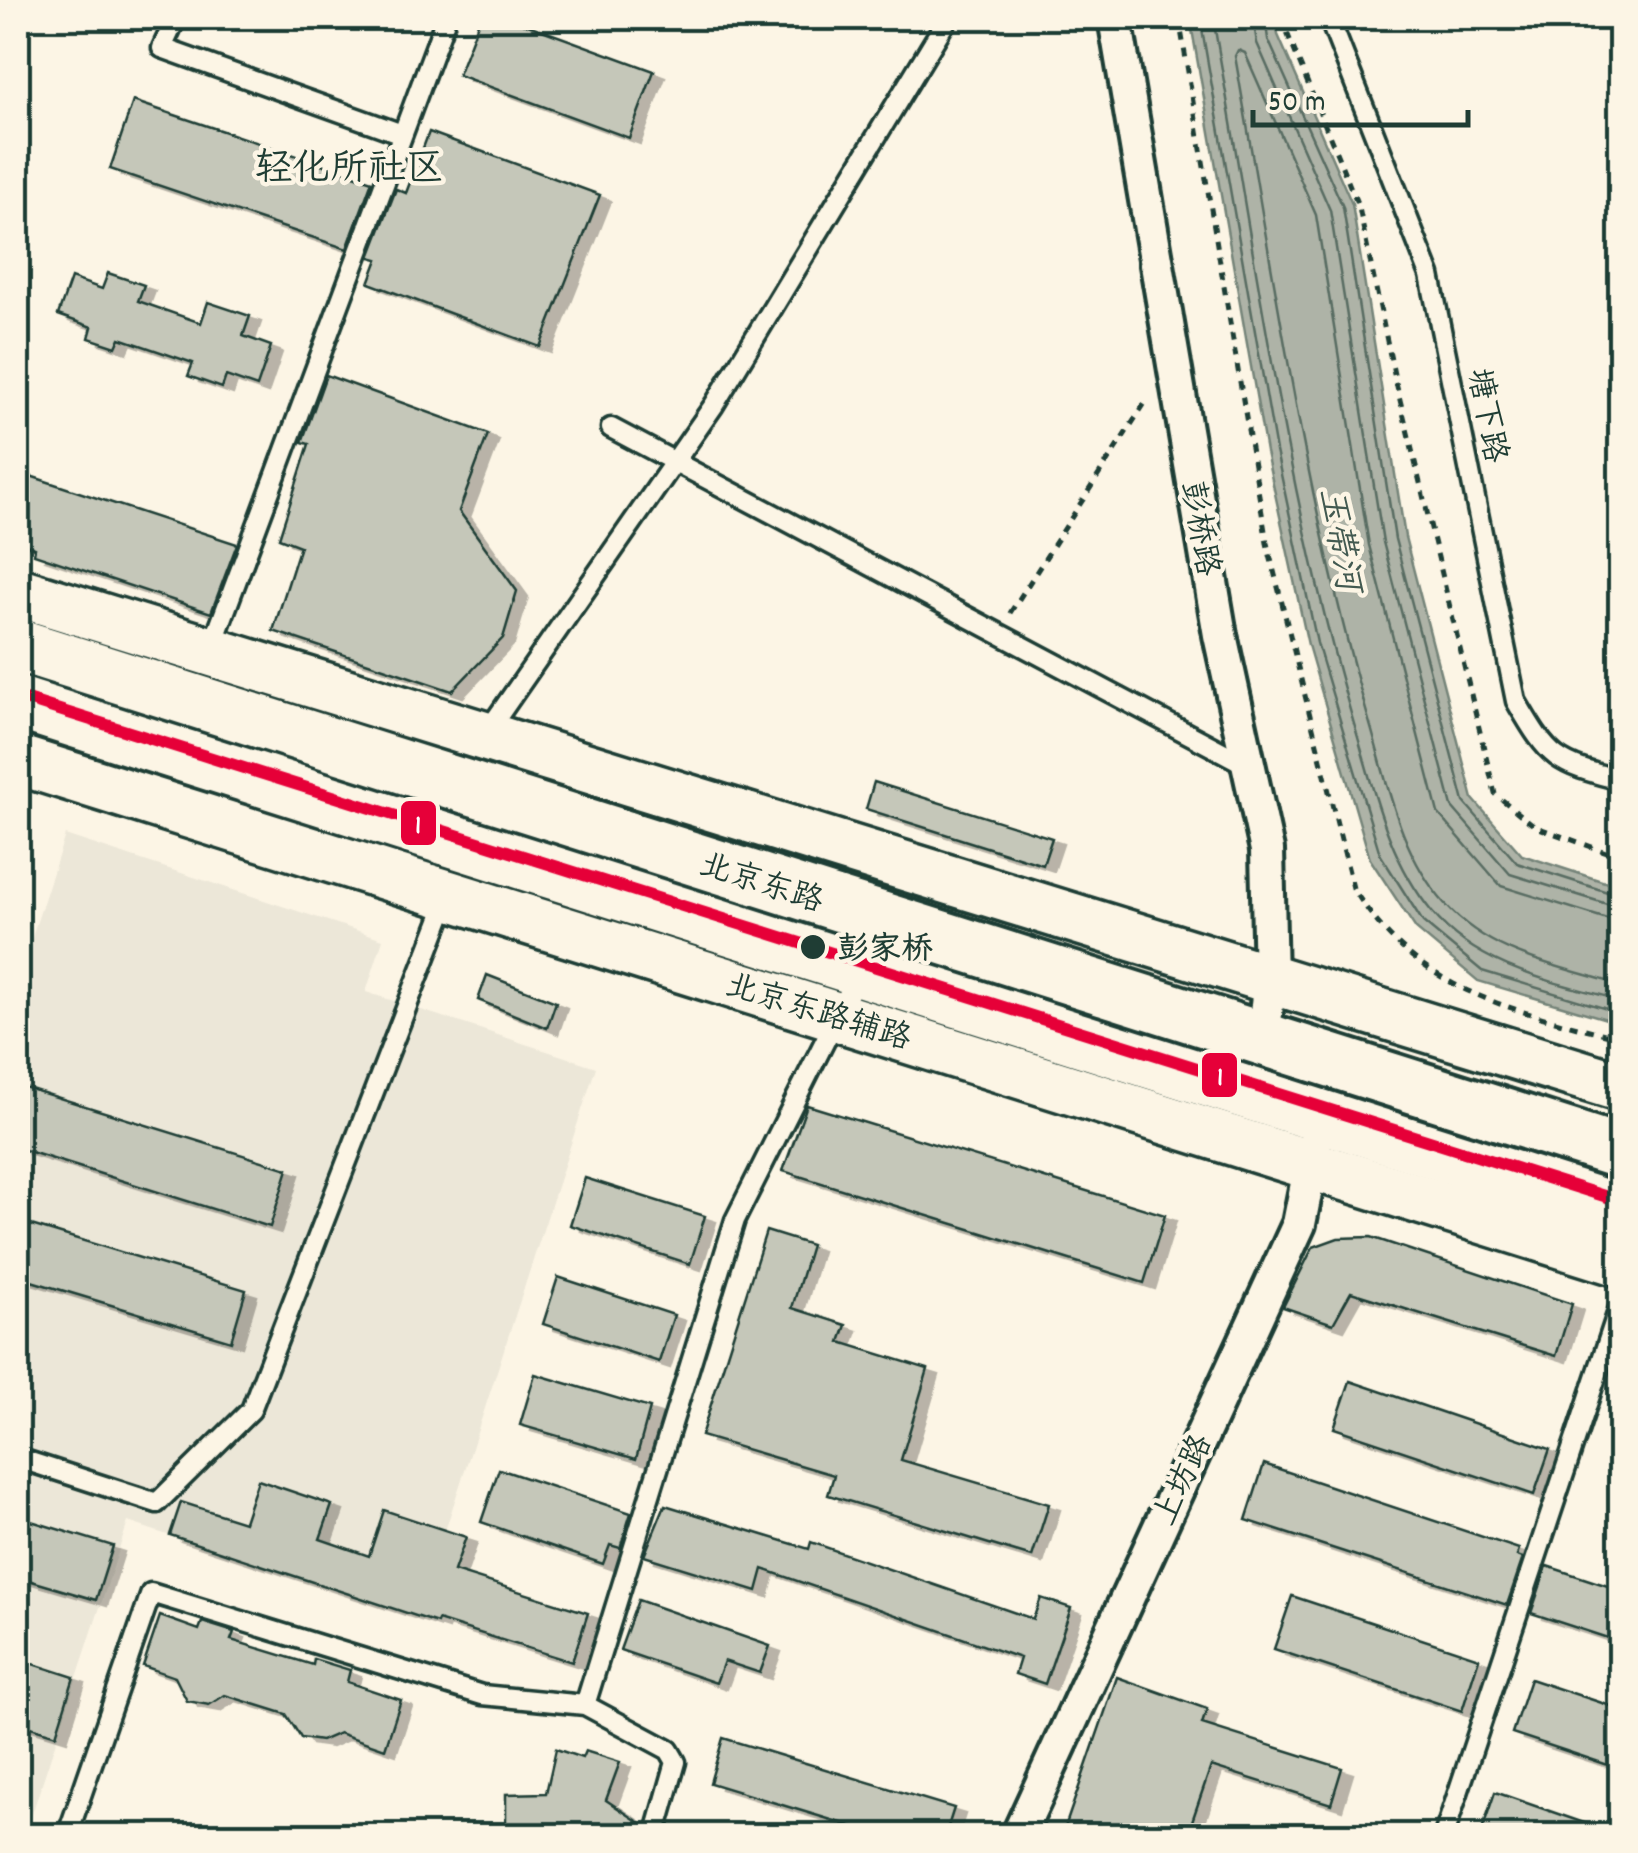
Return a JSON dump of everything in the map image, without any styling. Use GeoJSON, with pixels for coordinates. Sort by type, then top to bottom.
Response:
{"type":"FeatureCollection","features":[{"type":"Feature","properties":{"kind":"main road"},"geometry":{"type":"LineString","coordinates":[[18,592],[200,676],[484,737],[1620,1087]]}},
{"type":"Feature","properties":{"kind":"main road","name":"北京东路"},"geometry":{"type":"LineString","coordinates":[[18,645],[200,676],[1263,1039],[1620,1152]]}},
{"type":"Feature","properties":{"kind":"main road","name":"北京东路"},"geometry":{"type":"LineString","coordinates":[[18,703],[459,870],[861,968],[1315,1140],[1620,1211]]}},
{"type":"Feature","properties":{"kind":"main road","name":"北京东路辅路"},"geometry":{"type":"LineString","coordinates":[[18,760],[459,870],[837,1016],[1315,1140],[1620,1262]]}},
{"type":"Feature","properties":{"kind":"street","name":"彭桥路"},"geometry":{"type":"LineString","coordinates":[[1116,18],[1220,635],[1267,850],[1270,979],[1263,1039]]}},
{"type":"Feature","properties":{"kind":"street","name":"上坊路"},"geometry":{"type":"LineString","coordinates":[[1018,1836],[1299,1224],[1315,1140]]}},
{"type":"Feature","properties":{"kind":"lane"},"geometry":{"type":"LineString","coordinates":[[176,18],[162,48],[402,134]]}},
{"type":"Feature","properties":{"kind":"lane"},"geometry":{"type":"LineString","coordinates":[[200,676],[446,18]]}},
{"type":"Feature","properties":{"kind":"lane"},"geometry":{"type":"LineString","coordinates":[[484,737],[714,405],[948,18]]}},
{"type":"Feature","properties":{"kind":"lane","name":"塘下路"},"geometry":{"type":"LineString","coordinates":[[1329,18],[1430,275],[1516,702],[1543,749],[1569,767],[1620,780]]}},
{"type":"Feature","properties":{"kind":"lane"},"geometry":{"type":"LineString","coordinates":[[612,428],[1248,766]]}},
{"type":"Feature","properties":{"kind":"lane"},"geometry":{"type":"LineString","coordinates":[[18,1458],[158,1503],[251,1410],[459,870]]}},
{"type":"Feature","properties":{"kind":"lane"},"geometry":{"type":"LineString","coordinates":[[585,1706],[736,1220],[861,968]]}},
{"type":"Feature","properties":{"kind":"lane"},"geometry":{"type":"LineString","coordinates":[[1444,1832],[1620,1306]]}},
{"type":"Feature","properties":{"kind":"lane"},"geometry":{"type":"LineString","coordinates":[[67,1836],[151,1592],[482,1695],[585,1706],[670,1750],[676,1762],[674,1778],[655,1836]]}},
{"type":"Feature","properties":{"kind":"path"},"geometry":{"type":"LineString","coordinates":[[1179,18],[1266,542],[1354,888],[1369,914],[1413,962],[1448,983],[1620,1038]]}},
{"type":"Feature","properties":{"kind":"path"},"geometry":{"type":"LineString","coordinates":[[1281,18],[1359,208],[1394,379],[1495,794],[1536,827],[1620,857]]}},
{"type":"Feature","properties":{"kind":"path"},"geometry":{"type":"LineString","coordinates":[[997,632],[1144,408],[1151,389]]}},
{"type":"Feature","properties":{"kind":"shaded area"},"geometry":{"type":"Polygon","coordinates":[[[65,835],[383,939],[366,992],[596,1067],[417,1617],[128,1522],[25,1835],[18,1836],[18,980],[65,835]]]}},
{"type":"Feature","properties":{"kind":"water","name":"玉带河"},"geometry":{"type":"Polygon","coordinates":[[[1190,18],[1275,18],[1278,35],[1352,204],[1405,537],[1473,799],[1522,855],[1620,887],[1620,1023],[1478,981],[1416,929],[1370,859],[1308,645],[1266,452],[1190,18]]]}},
{"type":"Feature","properties":{"kind":"building"},"geometry":{"type":"Polygon","coordinates":[[[480,18],[509,18],[654,71],[629,138],[458,75],[480,18]]]}},
{"type":"Feature","properties":{"kind":"building"},"geometry":{"type":"Polygon","coordinates":[[[133,101],[372,181],[347,249],[110,169],[133,101]]]}},
{"type":"Feature","properties":{"kind":"building"},"geometry":{"type":"Polygon","coordinates":[[[429,132],[600,195],[540,347],[369,283],[378,259],[370,257],[396,189],[406,193],[429,132]]]}},
{"type":"Feature","properties":{"kind":"building"},"geometry":{"type":"Polygon","coordinates":[[[108,273],[144,285],[138,301],[201,323],[208,302],[250,316],[243,336],[271,346],[257,387],[226,376],[222,388],[188,376],[193,363],[120,338],[116,347],[89,338],[92,327],[58,315],[71,278],[102,289],[108,273]]]}},
{"type":"Feature","properties":{"kind":"building"},"geometry":{"type":"Polygon","coordinates":[[[326,375],[488,434],[459,511],[517,591],[503,638],[452,691],[273,631],[300,546],[279,538],[309,444],[302,442],[326,375]]]}},
{"type":"Feature","properties":{"kind":"building"},"geometry":{"type":"Polygon","coordinates":[[[18,472],[237,544],[211,613],[34,554],[35,548],[18,542],[18,472]]]}},
{"type":"Feature","properties":{"kind":"building"},"geometry":{"type":"Polygon","coordinates":[[[874,782],[1052,838],[1043,865],[866,809],[874,782]]]}},
{"type":"Feature","properties":{"kind":"building"},"geometry":{"type":"Polygon","coordinates":[[[487,975],[556,1002],[547,1028],[478,1000],[487,975]]]}},
{"type":"Feature","properties":{"kind":"building"},"geometry":{"type":"Polygon","coordinates":[[[24,1087],[288,1169],[270,1227],[18,1148],[18,1106],[24,1087]]]}},
{"type":"Feature","properties":{"kind":"building"},"geometry":{"type":"Polygon","coordinates":[[[807,1105],[1165,1215],[1144,1283],[783,1171],[807,1105]]]}},
{"type":"Feature","properties":{"kind":"building"},"geometry":{"type":"Polygon","coordinates":[[[585,1178],[705,1216],[690,1264],[570,1225],[585,1178]]]}},
{"type":"Feature","properties":{"kind":"building"},"geometry":{"type":"Polygon","coordinates":[[[18,1221],[246,1290],[231,1341],[18,1277],[18,1221]]]}},
{"type":"Feature","properties":{"kind":"building"},"geometry":{"type":"Polygon","coordinates":[[[766,1231],[811,1245],[792,1308],[846,1325],[840,1342],[928,1369],[901,1460],[1049,1504],[1032,1557],[828,1495],[834,1475],[701,1436],[766,1231]]]}},
{"type":"Feature","properties":{"kind":"building"},"geometry":{"type":"Polygon","coordinates":[[[1371,1237],[1572,1304],[1556,1356],[1351,1292],[1333,1324],[1283,1307],[1313,1247],[1338,1238],[1371,1237]]]}},
{"type":"Feature","properties":{"kind":"building"},"geometry":{"type":"Polygon","coordinates":[[[558,1277],[674,1315],[659,1362],[543,1324],[558,1277]]]}},
{"type":"Feature","properties":{"kind":"building"},"geometry":{"type":"Polygon","coordinates":[[[535,1374],[650,1408],[636,1459],[520,1425],[535,1374]]]}},
{"type":"Feature","properties":{"kind":"building"},"geometry":{"type":"Polygon","coordinates":[[[1350,1381],[1550,1449],[1534,1495],[1334,1428],[1350,1381]]]}},
{"type":"Feature","properties":{"kind":"building"},"geometry":{"type":"Polygon","coordinates":[[[1264,1464],[1519,1549],[1517,1556],[1523,1558],[1507,1605],[1246,1520],[1264,1464]]]}},
{"type":"Feature","properties":{"kind":"building"},"geometry":{"type":"Polygon","coordinates":[[[499,1469],[631,1513],[620,1548],[610,1545],[603,1564],[481,1522],[499,1469]]]}},
{"type":"Feature","properties":{"kind":"building"},"geometry":{"type":"Polygon","coordinates":[[[258,1480],[332,1505],[320,1539],[369,1556],[384,1510],[466,1537],[454,1571],[588,1613],[572,1662],[438,1620],[437,1623],[170,1535],[181,1502],[244,1522],[258,1480]]]}},
{"type":"Feature","properties":{"kind":"building"},"geometry":{"type":"Polygon","coordinates":[[[665,1505],[809,1549],[811,1542],[1033,1619],[1041,1598],[1071,1608],[1045,1684],[1015,1674],[1020,1658],[763,1569],[757,1591],[644,1556],[665,1505]]]}},
{"type":"Feature","properties":{"kind":"building"},"geometry":{"type":"Polygon","coordinates":[[[18,1517],[113,1546],[96,1600],[18,1577],[18,1517]]]}},
{"type":"Feature","properties":{"kind":"building"},"geometry":{"type":"Polygon","coordinates":[[[1547,1566],[1620,1590],[1620,1642],[1531,1613],[1547,1566]]]}},
{"type":"Feature","properties":{"kind":"building"},"geometry":{"type":"Polygon","coordinates":[[[1292,1596],[1479,1658],[1462,1711],[1274,1649],[1292,1596]]]}},
{"type":"Feature","properties":{"kind":"building"},"geometry":{"type":"Polygon","coordinates":[[[638,1600],[770,1646],[760,1673],[724,1661],[716,1683],[620,1650],[638,1600]]]}},
{"type":"Feature","properties":{"kind":"building"},"geometry":{"type":"Polygon","coordinates":[[[160,1616],[199,1630],[202,1622],[234,1632],[231,1640],[313,1665],[314,1659],[350,1670],[347,1682],[401,1700],[385,1749],[339,1733],[321,1741],[301,1738],[286,1714],[225,1695],[209,1705],[187,1701],[175,1677],[143,1666],[160,1616]]]}},
{"type":"Feature","properties":{"kind":"building"},"geometry":{"type":"Polygon","coordinates":[[[18,1659],[74,1677],[56,1735],[18,1723],[18,1659]]]}},
{"type":"Feature","properties":{"kind":"building"},"geometry":{"type":"Polygon","coordinates":[[[1117,1677],[1207,1709],[1202,1724],[1342,1768],[1331,1804],[1211,1766],[1187,1836],[1062,1836],[1117,1677]]]}},
{"type":"Feature","properties":{"kind":"building"},"geometry":{"type":"Polygon","coordinates":[[[1530,1679],[1620,1709],[1620,1769],[1512,1733],[1530,1679]]]}},
{"type":"Feature","properties":{"kind":"building"},"geometry":{"type":"Polygon","coordinates":[[[723,1738],[954,1808],[945,1836],[884,1836],[710,1783],[723,1738]]]}},
{"type":"Feature","properties":{"kind":"building"},"geometry":{"type":"Polygon","coordinates":[[[556,1749],[582,1758],[585,1751],[620,1762],[606,1800],[645,1826],[643,1836],[532,1836],[506,1831],[506,1794],[546,1793],[556,1749]]]}},
{"type":"Feature","properties":{"kind":"building"},"geometry":{"type":"Polygon","coordinates":[[[1495,1792],[1610,1832],[1610,1836],[1480,1836],[1495,1792]]]}},
{"type":"Feature","properties":{"kind":"transit line","name":"1"},"geometry":{"type":"LineString","coordinates":[[18,697],[1620,1201]]}},
{"type":"Feature","properties":{"kind":"place","name":"彭家桥"},"geometry":{"type":"Point","coordinates":[813,947]}},
{"type":"Feature","properties":{"kind":"district","name":"轻化所社区"},"geometry":{"type":"Point","coordinates":[349,166]}}]}
